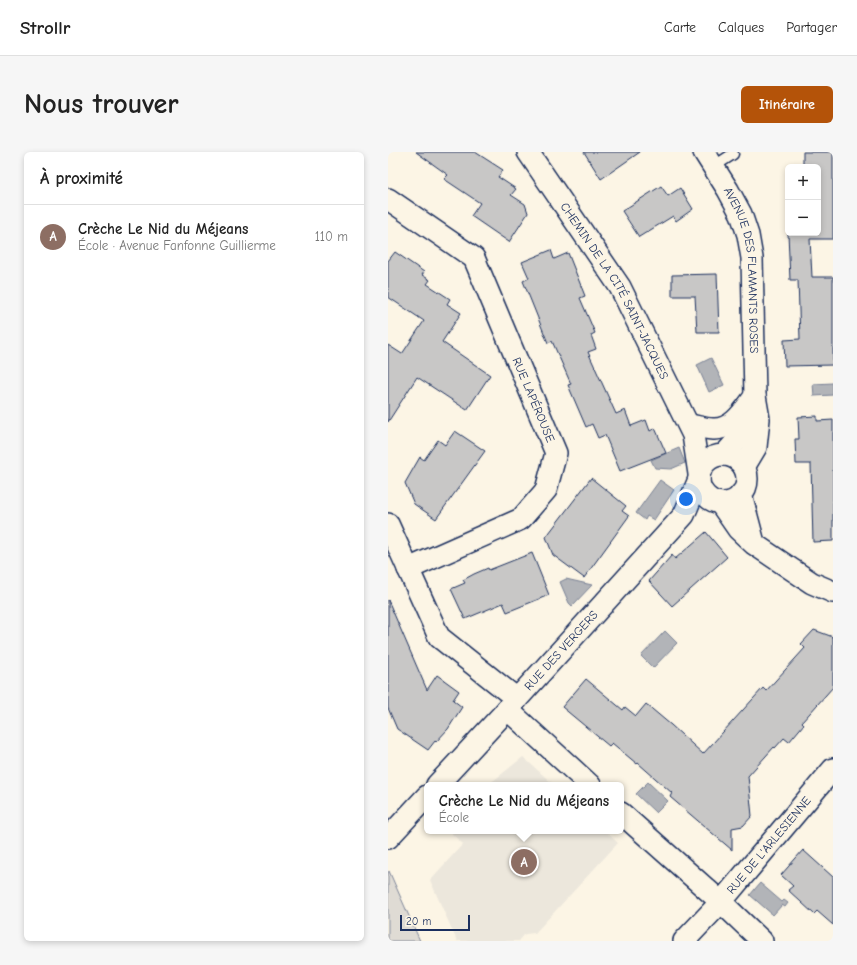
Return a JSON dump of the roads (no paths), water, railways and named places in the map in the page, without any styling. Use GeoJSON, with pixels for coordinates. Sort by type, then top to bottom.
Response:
{"type":"FeatureCollection","features":[{"type":"Feature","properties":{"kind":"street","name":"CHEMIN DE LA CITÉ SAINT-JACQUES"},"geometry":{"type":"LineString","coordinates":[[528,152],[620,287],[691,430],[699,477]]}},
{"type":"Feature","properties":{"kind":"street","name":"AVENUE DES FLAMANTS ROSES"},"geometry":{"type":"LineString","coordinates":[[708,159],[741,214],[748,235],[752,258],[755,396],[759,419],[756,447],[744,468]]}},
{"type":"Feature","properties":{"kind":"street","name":"RUE LAPÉROUSE"},"geometry":{"type":"LineString","coordinates":[[388,199],[474,258],[556,453],[546,490],[521,519],[408,569]]}},
{"type":"Feature","properties":{"kind":"street"},"geometry":{"type":"LineString","coordinates":[[691,430],[728,427],[741,414],[755,396]]}},
{"type":"Feature","properties":{"kind":"street","name":"AVENUE DES FLAMANTS ROSES"},"geometry":{"type":"LineString","coordinates":[[720,455],[741,436],[755,396]]}},
{"type":"Feature","properties":{"kind":"street","name":"CHEMIN DE LA CITÉ SAINT-JACQUES"},"geometry":{"type":"LineString","coordinates":[[691,430],[720,455]]}},
{"type":"Feature","properties":{"kind":"street"},"geometry":{"type":"LineString","coordinates":[[720,455],[730,456],[741,462],[744,468],[747,474],[746,488],[735,500],[728,503],[718,503],[709,499],[700,486],[699,477],[702,468],[711,458],[720,455]]}},
{"type":"Feature","properties":{"kind":"street","name":"RUE DES VERGERS"},"geometry":{"type":"LineString","coordinates":[[440,782],[684,515],[699,477]]}},
{"type":"Feature","properties":{"kind":"street"},"geometry":{"type":"LineString","coordinates":[[742,494],[754,544]]}},
{"type":"Feature","properties":{"kind":"street"},"geometry":{"type":"LineString","coordinates":[[718,503],[738,530],[754,544],[812,583],[833,592]]}},
{"type":"Feature","properties":{"kind":"street","name":"RUE DES VERGERS"},"geometry":{"type":"LineString","coordinates":[[684,515],[718,503]]}},
{"type":"Feature","properties":{"kind":"street"},"geometry":{"type":"LineString","coordinates":[[388,524],[439,637],[512,704],[587,782]]}},
{"type":"Feature","properties":{"kind":"street","name":"RUE DE L'ARLESIENNE"},"geometry":{"type":"LineString","coordinates":[[684,941],[721,902],[833,769]]}},
{"type":"Feature","properties":{"kind":"street"},"geometry":{"type":"LineString","coordinates":[[388,838],[424,799]]}},
{"type":"Feature","properties":{"kind":"street"},"geometry":{"type":"LineString","coordinates":[[624,816],[721,902],[762,941]]}},
{"type":"Feature","properties":{"kind":"lane"},"geometry":{"type":"LineString","coordinates":[[708,159],[733,154]]}},
{"type":"Feature","properties":{"kind":"place","name":"Crèche Le Nid du Méjeans"},"geometry":{"type":"Point","coordinates":[524,862]}}]}
